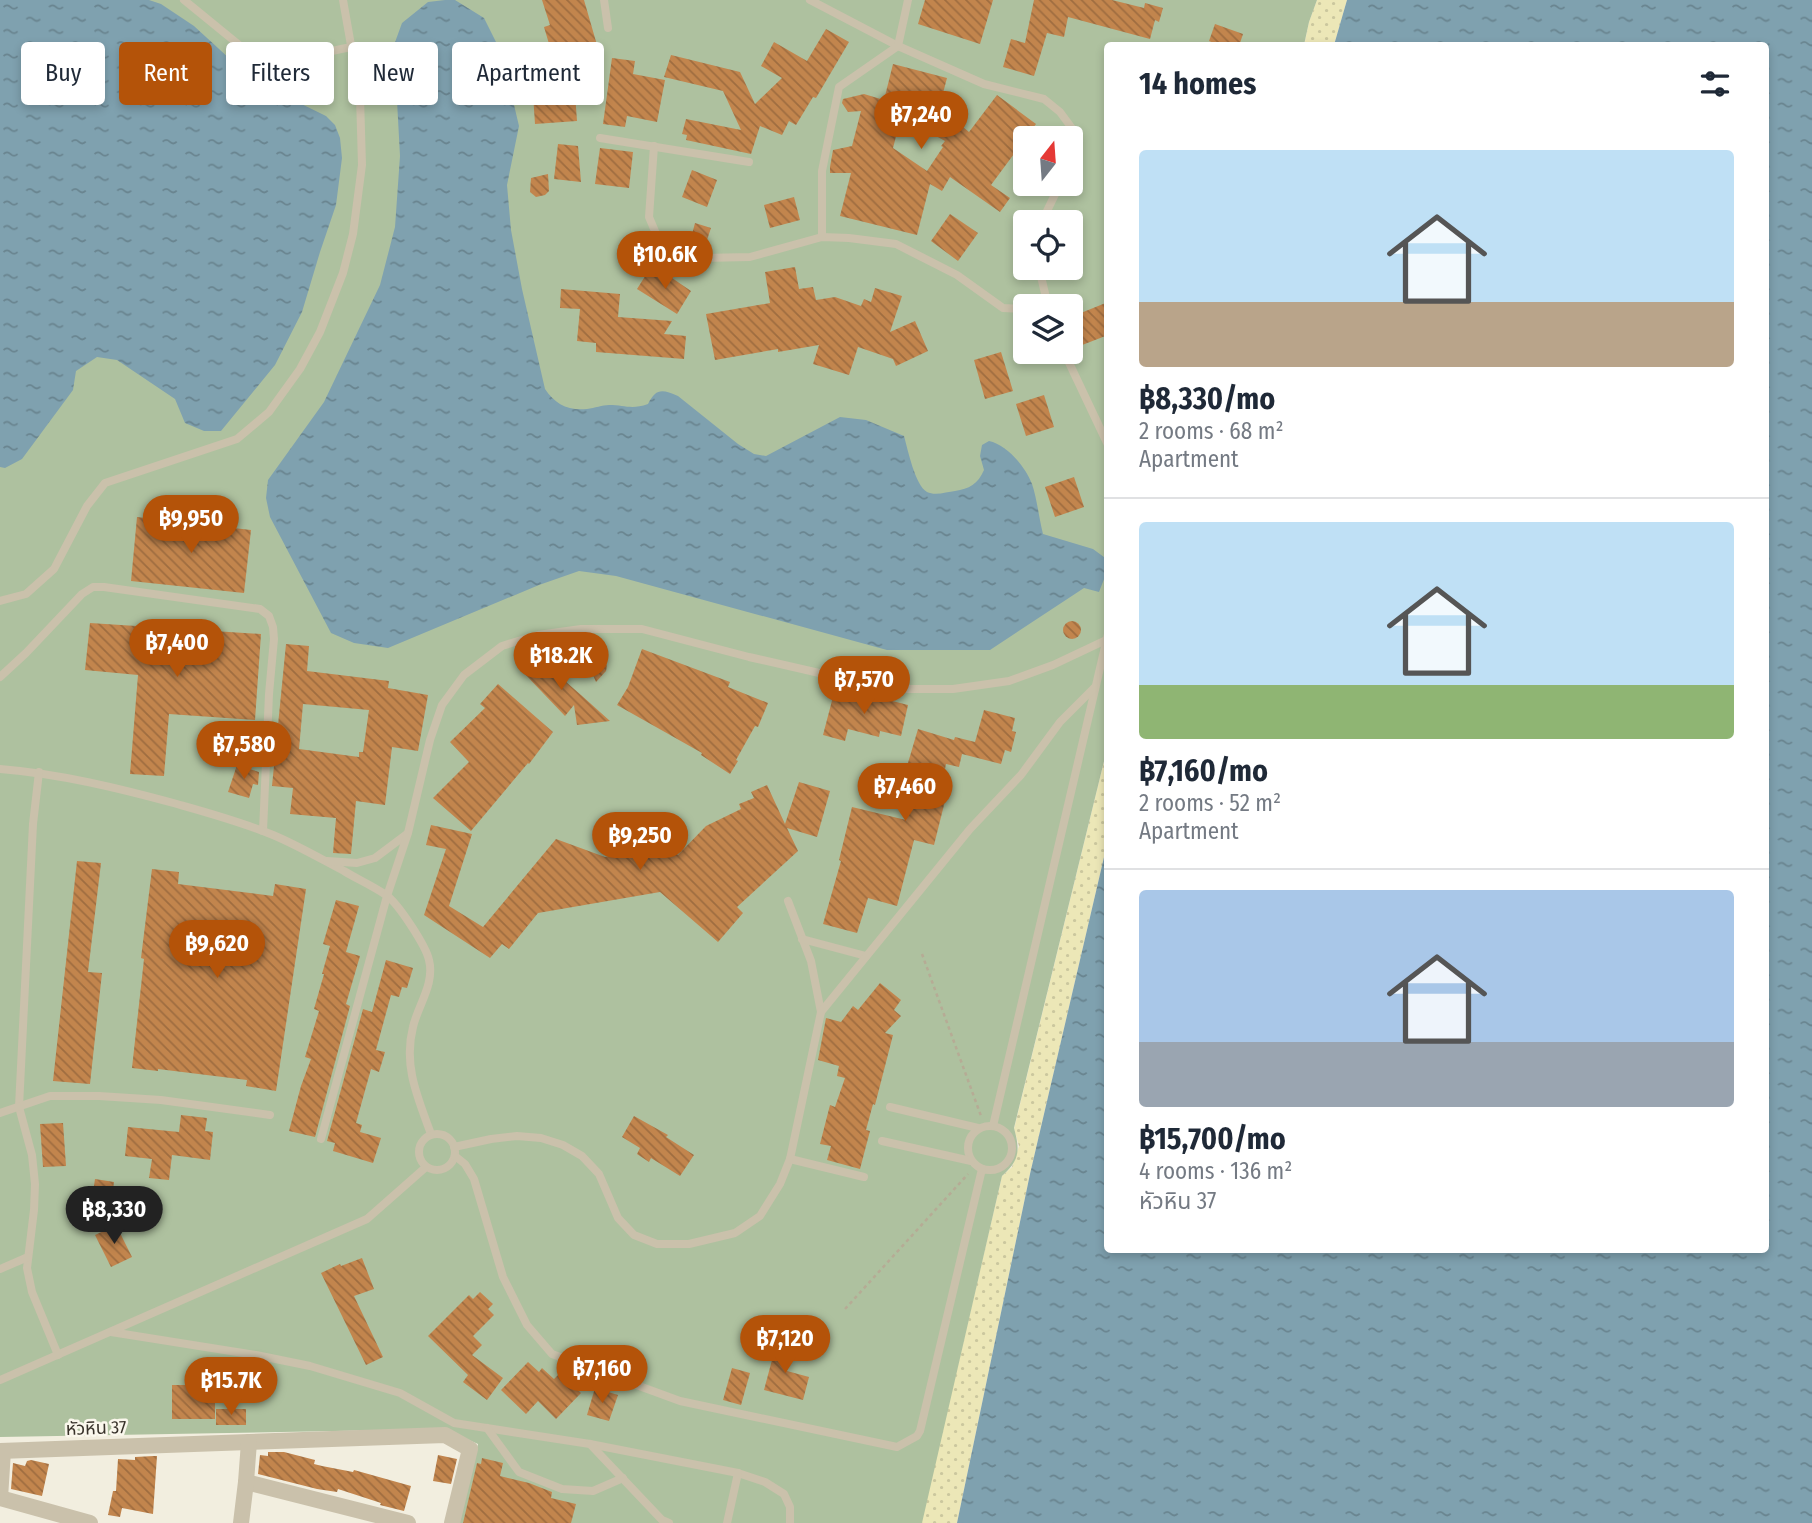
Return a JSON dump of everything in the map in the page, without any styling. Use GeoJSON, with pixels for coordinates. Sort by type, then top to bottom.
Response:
{"type":"FeatureCollection","features":[{"type":"Feature","properties":{"kind":"street","name":"หัวหิน 37"},"geometry":{"type":"LineString","coordinates":[[1,1451],[445,1435],[470,1449],[452,1523]]}},
{"type":"Feature","properties":{"kind":"street"},"geometry":{"type":"LineString","coordinates":[[241,1523],[249,1442]]}},
{"type":"Feature","properties":{"kind":"street"},"geometry":{"type":"LineString","coordinates":[[1,1451],[0,1498],[90,1523]]}},
{"type":"Feature","properties":{"kind":"street"},"geometry":{"type":"LineString","coordinates":[[246,1482],[408,1523]]}},
{"type":"Feature","properties":{"kind":"lane"},"geometry":{"type":"LineString","coordinates":[[184,0],[249,53],[258,57],[271,60],[348,48]]}},
{"type":"Feature","properties":{"kind":"lane"},"geometry":{"type":"LineString","coordinates":[[343,0],[350,42]]}},
{"type":"Feature","properties":{"kind":"lane"},"geometry":{"type":"LineString","coordinates":[[604,0],[608,28]]}},
{"type":"Feature","properties":{"kind":"lane"},"geometry":{"type":"LineString","coordinates":[[810,0],[898,46],[984,84],[1044,99],[1060,112],[1070,126]]}},
{"type":"Feature","properties":{"kind":"lane"},"geometry":{"type":"LineString","coordinates":[[822,237],[822,170],[839,87],[898,46],[908,0]]}},
{"type":"Feature","properties":{"kind":"lane"},"geometry":{"type":"LineString","coordinates":[[0,601],[26,594],[54,569],[87,506],[105,483],[237,439],[269,412],[300,369],[320,332],[343,273],[353,234],[362,165],[360,105]]}},
{"type":"Feature","properties":{"kind":"lane"},"geometry":{"type":"LineString","coordinates":[[600,138],[749,162]]}},
{"type":"Feature","properties":{"kind":"lane"},"geometry":{"type":"LineString","coordinates":[[654,146],[649,217],[657,236],[682,253],[702,258],[750,257],[822,237],[896,244],[957,275],[1003,308],[1013,308]]}},
{"type":"Feature","properties":{"kind":"lane"},"geometry":{"type":"LineString","coordinates":[[1070,364],[1104,437]]}},
{"type":"Feature","properties":{"kind":"lane"},"geometry":{"type":"LineString","coordinates":[[0,677],[82,593],[93,587],[260,609],[269,616],[274,639],[269,694],[264,831]]}},
{"type":"Feature","properties":{"kind":"lane"},"geometry":{"type":"LineString","coordinates":[[321,1139],[387,896],[408,833],[430,740],[442,705],[464,675],[502,646],[538,635],[581,629],[642,629],[889,689],[953,689],[1009,681],[1053,665],[1104,639]]}},
{"type":"Feature","properties":{"kind":"lane"},"geometry":{"type":"LineString","coordinates":[[454,1151],[451,1164],[441,1170],[435,1170],[426,1167],[418,1150],[423,1139],[431,1135],[444,1135],[449,1138],[454,1151],[474,1179],[503,1277],[527,1325],[552,1353],[680,1401],[897,1447],[917,1436],[976,1165],[968,1153],[967,1145],[969,1138],[985,1127],[1104,650]]}},
{"type":"Feature","properties":{"kind":"lane"},"geometry":{"type":"LineString","coordinates":[[821,1012],[970,829],[1021,775],[1060,722],[1095,687]]}},
{"type":"Feature","properties":{"kind":"lane"},"geometry":{"type":"LineString","coordinates":[[0,769],[39,772],[114,786],[264,831],[324,860],[387,896],[419,937],[429,960],[430,975],[413,1025],[409,1048],[410,1069],[431,1135]]}},
{"type":"Feature","properties":{"kind":"lane"},"geometry":{"type":"LineString","coordinates":[[39,772],[33,824],[19,1107],[32,1155],[35,1184],[27,1268],[32,1292],[58,1356]]}},
{"type":"Feature","properties":{"kind":"lane"},"geometry":{"type":"LineString","coordinates":[[324,860],[357,863],[375,858],[408,833]]}},
{"type":"Feature","properties":{"kind":"lane"},"geometry":{"type":"LineString","coordinates":[[454,1151],[491,1139],[517,1136],[541,1138],[563,1144],[582,1156],[599,1174],[618,1218],[634,1235],[657,1244],[689,1244],[735,1233],[760,1216],[780,1184],[790,1159],[821,1012],[811,961],[788,901]]}},
{"type":"Feature","properties":{"kind":"lane"},"geometry":{"type":"LineString","coordinates":[[802,939],[866,956]]}},
{"type":"Feature","properties":{"kind":"lane"},"geometry":{"type":"LineString","coordinates":[[0,1113],[50,1096],[99,1096],[161,1100],[270,1115]]}},
{"type":"Feature","properties":{"kind":"lane"},"geometry":{"type":"LineString","coordinates":[[882,1142],[990,1170],[1004,1165],[1012,1151],[1009,1136],[1004,1130],[890,1107]]}},
{"type":"Feature","properties":{"kind":"lane"},"geometry":{"type":"LineString","coordinates":[[790,1159],[864,1177]]}},
{"type":"Feature","properties":{"kind":"lane"},"geometry":{"type":"LineString","coordinates":[[0,1380],[367,1219],[426,1167]]}},
{"type":"Feature","properties":{"kind":"lane"},"geometry":{"type":"LineString","coordinates":[[0,1269],[28,1257]]}},
{"type":"Feature","properties":{"kind":"lane"},"geometry":{"type":"LineString","coordinates":[[111,1332],[310,1366],[400,1393],[454,1423],[590,1444],[738,1473],[765,1482],[784,1494],[790,1507],[790,1523]]}},
{"type":"Feature","properties":{"kind":"lane"},"geometry":{"type":"LineString","coordinates":[[487,1428],[519,1472],[562,1489],[593,1491],[623,1478]]}},
{"type":"Feature","properties":{"kind":"lane"},"geometry":{"type":"LineString","coordinates":[[590,1444],[662,1520],[669,1523]]}},
{"type":"Feature","properties":{"kind":"lane"},"geometry":{"type":"LineString","coordinates":[[727,1523],[738,1473]]}},
{"type":"Feature","properties":{"kind":"path"},"geometry":{"type":"LineString","coordinates":[[922,954],[985,1127]]}},
{"type":"Feature","properties":{"kind":"path"},"geometry":{"type":"LineString","coordinates":[[845,1309],[976,1165]]}},
{"type":"Feature","properties":{"kind":"sand"},"geometry":{"type":"Polygon","coordinates":[[[1317,0],[1347,0],[1335,42],[1305,42],[1317,0]]]}},
{"type":"Feature","properties":{"kind":"sand"},"geometry":{"type":"Polygon","coordinates":[[[1104,761],[1104,857],[1030,1174],[957,1523],[921,1523],[1002,1176],[1012,1167],[1019,1146],[1014,1129],[1104,761]]]}},
{"type":"Feature","properties":{"kind":"green space"},"geometry":{"type":"Polygon","coordinates":[[[0,0],[1317,0],[1305,42],[1104,42],[1104,761],[1014,1128],[1017,1154],[1002,1176],[922,1523],[458,1523],[478,1444],[444,1429],[0,1437],[0,0]]]}},
{"type":"Feature","properties":{"kind":"water"},"geometry":{"type":"Polygon","coordinates":[[[0,0],[149,0],[161,4],[194,26],[211,42],[119,42],[119,105],[212,105],[212,43],[226,55],[226,105],[304,105],[326,116],[335,125],[340,138],[342,158],[336,205],[302,312],[275,365],[221,431],[204,431],[185,423],[175,399],[117,360],[97,357],[76,371],[73,390],[22,459],[5,468],[0,467],[0,0]]]}},
{"type":"Feature","properties":{"kind":"water"},"geometry":{"type":"Polygon","coordinates":[[[455,0],[484,18],[496,42],[452,42],[452,105],[514,105],[519,126],[507,185],[511,230],[545,389],[553,399],[574,409],[609,405],[637,407],[648,404],[660,391],[668,392],[678,396],[738,444],[754,454],[766,456],[840,417],[866,420],[904,436],[919,482],[927,492],[934,494],[960,490],[976,482],[984,470],[980,456],[982,445],[989,441],[996,443],[1015,457],[1029,477],[1043,534],[1093,549],[1104,557],[1104,579],[1099,592],[1084,588],[990,650],[887,650],[616,576],[579,571],[388,648],[354,643],[331,633],[270,517],[266,498],[268,480],[324,402],[380,285],[395,227],[400,156],[397,105],[438,105],[438,42],[395,42],[402,23],[428,2],[455,0]]]}},
{"type":"Feature","properties":{"kind":"water"},"geometry":{"type":"Polygon","coordinates":[[[1347,0],[1812,0],[1812,1523],[957,1523],[1030,1174],[1104,857],[1104,1253],[1769,1253],[1769,42],[1335,42],[1347,0]]]}},
{"type":"Feature","properties":{"kind":"building"},"geometry":{"type":"Polygon","coordinates":[[[542,0],[584,0],[596,42],[548,42],[544,27],[550,25],[542,0]]]}},
{"type":"Feature","properties":{"kind":"building"},"geometry":{"type":"Polygon","coordinates":[[[925,0],[993,0],[980,44],[918,24],[925,0]]]}},
{"type":"Feature","properties":{"kind":"building"},"geometry":{"type":"Polygon","coordinates":[[[1034,0],[1112,0],[1144,8],[1145,3],[1163,8],[1159,22],[1155,20],[1150,39],[1068,17],[1064,37],[1047,33],[1034,76],[1003,67],[1011,39],[1025,43],[1034,0]]]}},
{"type":"Feature","properties":{"kind":"building"},"geometry":{"type":"Polygon","coordinates":[[[1215,24],[1243,34],[1240,42],[1209,41],[1215,24]]]}},
{"type":"Feature","properties":{"kind":"building"},"geometry":{"type":"Polygon","coordinates":[[[826,29],[849,42],[816,98],[813,97],[796,125],[789,121],[782,135],[760,126],[751,154],[686,140],[687,135],[682,134],[686,119],[741,130],[723,91],[664,77],[671,55],[740,72],[755,104],[782,78],[761,66],[774,42],[807,61],[826,29]]]}},
{"type":"Feature","properties":{"kind":"building"},"geometry":{"type":"Polygon","coordinates":[[[612,58],[635,61],[633,74],[665,80],[657,122],[627,116],[625,127],[603,124],[612,58]]]}},
{"type":"Feature","properties":{"kind":"building"},"geometry":{"type":"Polygon","coordinates":[[[893,64],[947,78],[937,116],[957,122],[969,132],[997,95],[1036,124],[1013,126],[1013,155],[991,185],[1010,198],[1000,212],[950,177],[942,191],[930,184],[917,235],[840,216],[851,173],[830,173],[833,150],[852,146],[861,111],[848,112],[842,103],[843,99],[864,94],[884,100],[893,64]],[[900,121],[893,148],[927,171],[945,141],[918,126],[900,121]]]}},
{"type":"Feature","properties":{"kind":"building"},"geometry":{"type":"Polygon","coordinates":[[[534,105],[576,105],[577,121],[535,124],[534,105]]]}},
{"type":"Feature","properties":{"kind":"building"},"geometry":{"type":"Polygon","coordinates":[[[558,144],[578,146],[581,182],[554,179],[558,144]]]}},
{"type":"Feature","properties":{"kind":"building"},"geometry":{"type":"Polygon","coordinates":[[[600,148],[633,152],[629,188],[595,184],[600,148]]]}},
{"type":"Feature","properties":{"kind":"building"},"geometry":{"type":"Polygon","coordinates":[[[692,170],[717,180],[707,207],[682,197],[692,170]]]}},
{"type":"Feature","properties":{"kind":"building"},"geometry":{"type":"Polygon","coordinates":[[[548,174],[549,191],[536,197],[530,192],[531,178],[548,174]]]}},
{"type":"Feature","properties":{"kind":"building"},"geometry":{"type":"Polygon","coordinates":[[[794,197],[800,220],[770,228],[764,205],[794,197]]]}},
{"type":"Feature","properties":{"kind":"building"},"geometry":{"type":"Polygon","coordinates":[[[950,214],[978,233],[958,261],[931,241],[950,214]]]}},
{"type":"Feature","properties":{"kind":"building"},"geometry":{"type":"Polygon","coordinates":[[[695,223],[711,228],[706,243],[691,238],[695,223]]]}},
{"type":"Feature","properties":{"kind":"building"},"geometry":{"type":"Polygon","coordinates":[[[795,267],[799,289],[813,287],[816,300],[835,297],[861,306],[864,299],[871,302],[875,288],[902,296],[890,332],[915,321],[928,351],[896,366],[893,359],[858,347],[849,375],[813,364],[819,345],[715,360],[706,314],[770,303],[765,272],[795,267]]]}},
{"type":"Feature","properties":{"kind":"building"},"geometry":{"type":"Polygon","coordinates":[[[649,270],[669,283],[672,278],[691,291],[677,314],[637,289],[649,270]]]}},
{"type":"Feature","properties":{"kind":"building"},"geometry":{"type":"Polygon","coordinates":[[[561,289],[620,294],[618,317],[672,321],[664,334],[686,336],[684,359],[596,352],[596,343],[577,341],[580,309],[560,308],[561,289]]]}},
{"type":"Feature","properties":{"kind":"building"},"geometry":{"type":"Polygon","coordinates":[[[1104,304],[1104,337],[1083,345],[1083,312],[1104,304]]]}},
{"type":"Feature","properties":{"kind":"building"},"geometry":{"type":"Polygon","coordinates":[[[1001,352],[1013,391],[985,399],[974,360],[1001,352]]]}},
{"type":"Feature","properties":{"kind":"building"},"geometry":{"type":"Polygon","coordinates":[[[1044,395],[1054,427],[1026,436],[1016,404],[1044,395]]]}},
{"type":"Feature","properties":{"kind":"building"},"geometry":{"type":"Polygon","coordinates":[[[1074,477],[1084,507],[1055,517],[1045,487],[1074,477]]]}},
{"type":"Feature","properties":{"kind":"building"},"geometry":{"type":"Polygon","coordinates":[[[137,517],[251,530],[244,593],[131,581],[137,517]]]}},
{"type":"Feature","properties":{"kind":"building"},"geometry":{"type":"Polygon","coordinates":[[[1068,621],[1076,621],[1081,630],[1079,637],[1068,639],[1063,634],[1063,626],[1068,621]]]}},
{"type":"Feature","properties":{"kind":"building"},"geometry":{"type":"Polygon","coordinates":[[[90,623],[261,634],[255,720],[169,714],[164,776],[130,774],[138,675],[85,670],[90,623]]]}},
{"type":"Feature","properties":{"kind":"building"},"geometry":{"type":"Polygon","coordinates":[[[286,644],[309,646],[307,671],[389,681],[388,688],[428,695],[418,751],[392,747],[385,805],[356,801],[351,854],[333,853],[336,818],[290,814],[293,788],[272,786],[286,644]],[[303,704],[299,749],[359,757],[359,752],[363,752],[369,710],[303,704]]]}},
{"type":"Feature","properties":{"kind":"building"},"geometry":{"type":"Polygon","coordinates":[[[642,649],[730,682],[728,687],[768,703],[758,727],[755,726],[730,774],[701,755],[702,753],[617,705],[628,687],[642,649]]]}},
{"type":"Feature","properties":{"kind":"building"},"geometry":{"type":"Polygon","coordinates":[[[534,654],[610,721],[577,725],[574,705],[565,716],[520,669],[534,654]]]}},
{"type":"Feature","properties":{"kind":"building"},"geometry":{"type":"Polygon","coordinates":[[[596,659],[605,661],[607,666],[596,682],[590,668],[596,659]]]}},
{"type":"Feature","properties":{"kind":"building"},"geometry":{"type":"Polygon","coordinates":[[[498,684],[553,732],[471,831],[433,798],[469,762],[450,742],[485,708],[480,704],[498,684]]]}},
{"type":"Feature","properties":{"kind":"building"},"geometry":{"type":"Polygon","coordinates":[[[835,689],[908,705],[901,736],[880,731],[879,737],[848,729],[845,741],[823,735],[835,689]]]}},
{"type":"Feature","properties":{"kind":"building"},"geometry":{"type":"Polygon","coordinates":[[[984,710],[1015,718],[1012,731],[1016,732],[1011,752],[1005,750],[1001,764],[962,754],[959,767],[946,764],[945,769],[941,768],[933,797],[945,801],[934,845],[914,840],[897,906],[868,898],[857,933],[823,924],[841,861],[839,860],[852,807],[906,820],[917,776],[905,773],[918,729],[954,740],[955,737],[975,742],[984,710]]]}},
{"type":"Feature","properties":{"kind":"building"},"geometry":{"type":"Polygon","coordinates":[[[237,765],[259,772],[258,785],[253,784],[249,798],[228,792],[237,765]]]}},
{"type":"Feature","properties":{"kind":"building"},"geometry":{"type":"Polygon","coordinates":[[[799,782],[830,791],[817,837],[787,828],[798,851],[737,907],[743,913],[718,942],[660,892],[538,913],[509,949],[502,944],[490,958],[424,915],[446,849],[426,845],[431,825],[472,834],[449,906],[483,927],[556,839],[605,857],[634,852],[655,833],[678,855],[706,826],[741,809],[739,804],[754,798],[751,792],[767,785],[785,824],[799,782]]]}},
{"type":"Feature","properties":{"kind":"building"},"geometry":{"type":"Polygon","coordinates":[[[77,861],[101,863],[88,972],[102,973],[90,1084],[53,1081],[77,861]]]}},
{"type":"Feature","properties":{"kind":"building"},"geometry":{"type":"Polygon","coordinates":[[[152,869],[179,872],[178,884],[273,896],[275,884],[306,889],[276,1091],[246,1086],[247,1080],[132,1068],[152,869]]]}},
{"type":"Feature","properties":{"kind":"building"},"geometry":{"type":"Polygon","coordinates":[[[336,900],[359,906],[346,952],[360,956],[346,1004],[350,1006],[315,1137],[289,1131],[311,1059],[305,1057],[319,1011],[314,1009],[330,946],[323,944],[336,900]]]}},
{"type":"Feature","properties":{"kind":"building"},"geometry":{"type":"Polygon","coordinates":[[[386,960],[413,968],[407,988],[402,987],[399,997],[391,995],[376,1050],[385,1052],[379,1072],[371,1069],[356,1123],[362,1125],[360,1132],[381,1138],[373,1163],[333,1151],[335,1143],[327,1141],[363,1009],[372,1012],[386,960]]]}},
{"type":"Feature","properties":{"kind":"building"},"geometry":{"type":"Polygon","coordinates":[[[880,983],[901,1000],[894,1010],[901,1016],[885,1033],[893,1035],[866,1130],[870,1131],[860,1169],[827,1160],[831,1146],[820,1144],[830,1105],[835,1107],[845,1078],[837,1076],[839,1066],[818,1060],[826,1018],[841,1022],[853,1006],[858,1010],[880,983]]]}},
{"type":"Feature","properties":{"kind":"building"},"geometry":{"type":"Polygon","coordinates":[[[181,1115],[207,1118],[205,1131],[213,1132],[210,1160],[172,1155],[169,1180],[149,1178],[152,1159],[125,1156],[128,1127],[179,1132],[181,1115]]]}},
{"type":"Feature","properties":{"kind":"building"},"geometry":{"type":"Polygon","coordinates":[[[634,1116],[668,1135],[666,1137],[694,1155],[680,1176],[651,1158],[649,1162],[637,1154],[640,1148],[622,1137],[634,1116]]]}},
{"type":"Feature","properties":{"kind":"building"},"geometry":{"type":"Polygon","coordinates":[[[63,1123],[66,1166],[43,1167],[40,1124],[63,1123]]]}},
{"type":"Feature","properties":{"kind":"building"},"geometry":{"type":"Polygon","coordinates":[[[95,1179],[114,1182],[110,1209],[91,1206],[95,1179]]]}},
{"type":"Feature","properties":{"kind":"building"},"geometry":{"type":"Polygon","coordinates":[[[116,1225],[132,1257],[111,1267],[95,1235],[116,1225]]]}},
{"type":"Feature","properties":{"kind":"building"},"geometry":{"type":"Polygon","coordinates":[[[362,1258],[374,1289],[354,1296],[383,1357],[366,1365],[321,1273],[362,1258]]]}},
{"type":"Feature","properties":{"kind":"building"},"geometry":{"type":"Polygon","coordinates":[[[480,1292],[493,1304],[488,1309],[494,1315],[473,1336],[482,1345],[472,1355],[503,1378],[487,1400],[463,1382],[468,1375],[428,1336],[469,1295],[473,1299],[480,1292]]]}},
{"type":"Feature","properties":{"kind":"building"},"geometry":{"type":"Polygon","coordinates":[[[777,1341],[794,1346],[787,1371],[809,1377],[803,1400],[764,1390],[777,1341]]]}},
{"type":"Feature","properties":{"kind":"building"},"geometry":{"type":"Polygon","coordinates":[[[528,1362],[539,1372],[542,1368],[554,1379],[560,1373],[581,1393],[556,1419],[538,1401],[526,1414],[501,1390],[528,1362]]]}},
{"type":"Feature","properties":{"kind":"building"},"geometry":{"type":"Polygon","coordinates":[[[732,1368],[750,1373],[741,1405],[723,1400],[732,1368]]]}},
{"type":"Feature","properties":{"kind":"building"},"geometry":{"type":"Polygon","coordinates":[[[172,1385],[215,1385],[215,1419],[172,1419],[172,1385]]]}},
{"type":"Feature","properties":{"kind":"building"},"geometry":{"type":"Polygon","coordinates":[[[595,1388],[618,1395],[609,1421],[587,1415],[595,1388]]]}},
{"type":"Feature","properties":{"kind":"building"},"geometry":{"type":"Polygon","coordinates":[[[216,1409],[246,1409],[246,1425],[216,1425],[216,1409]]]}},
{"type":"Feature","properties":{"kind":"building"},"geometry":{"type":"Polygon","coordinates":[[[268,1452],[284,1452],[315,1460],[314,1464],[353,1472],[354,1470],[411,1486],[404,1511],[338,1489],[337,1492],[317,1489],[258,1474],[260,1455],[268,1456],[268,1452]]]}},
{"type":"Feature","properties":{"kind":"building"},"geometry":{"type":"Polygon","coordinates":[[[438,1455],[457,1459],[451,1484],[433,1481],[438,1455]]]}},
{"type":"Feature","properties":{"kind":"building"},"geometry":{"type":"Polygon","coordinates":[[[157,1456],[153,1514],[122,1508],[120,1517],[108,1515],[113,1491],[116,1491],[118,1459],[135,1460],[135,1457],[157,1456]]]}},
{"type":"Feature","properties":{"kind":"building"},"geometry":{"type":"Polygon","coordinates":[[[482,1458],[503,1463],[500,1476],[529,1483],[552,1492],[551,1498],[576,1504],[571,1523],[463,1523],[477,1463],[481,1464],[482,1458]]]}},
{"type":"Feature","properties":{"kind":"building"},"geometry":{"type":"Polygon","coordinates":[[[27,1461],[49,1464],[42,1496],[11,1489],[13,1463],[25,1466],[27,1461]]]}}]}
